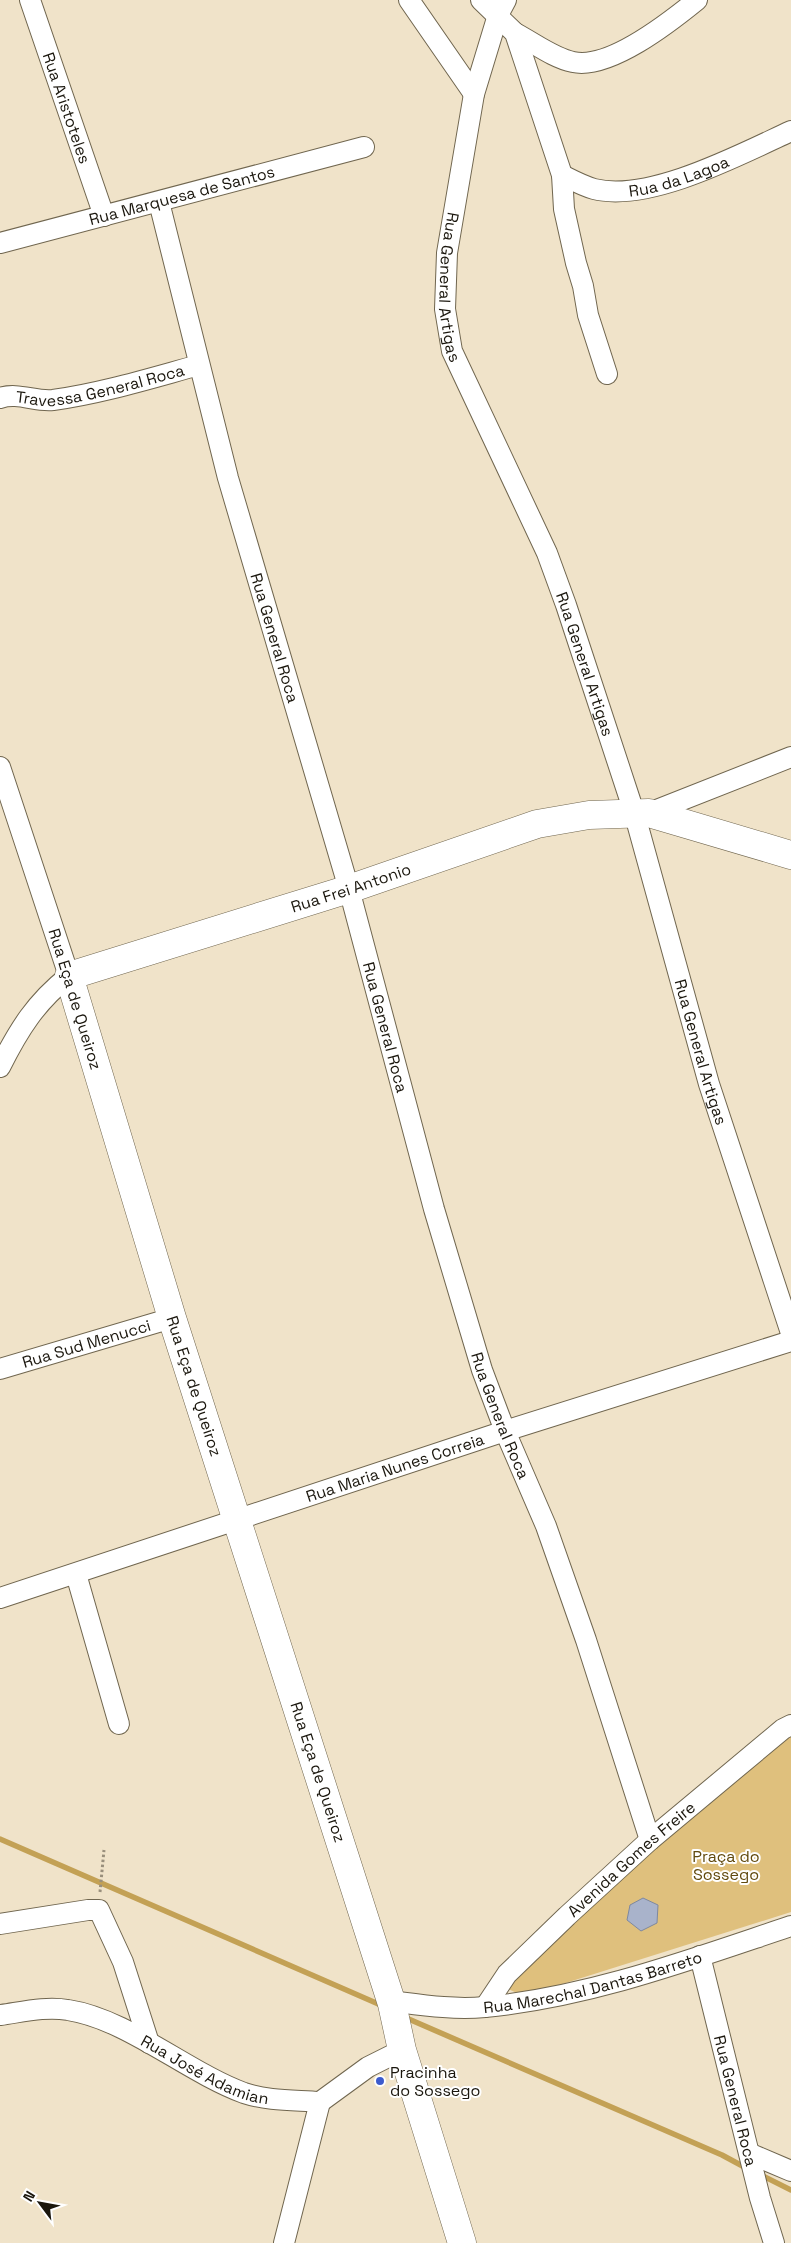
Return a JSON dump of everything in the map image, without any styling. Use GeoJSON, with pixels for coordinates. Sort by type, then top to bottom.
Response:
{"type":"FeatureCollection","features":[{"type":"Feature","properties":{"kind":"street","name":"Rua Aristoteles"},"geometry":{"type":"LineString","coordinates":[[30,0],[104,216]]}},
{"type":"Feature","properties":{"kind":"street"},"geometry":{"type":"LineString","coordinates":[[408,0],[474,94]]}},
{"type":"Feature","properties":{"kind":"street"},"geometry":{"type":"LineString","coordinates":[[481,0],[502,8],[515,32],[562,176],[564,209],[576,263],[584,286],[592,330],[608,374]]}},
{"type":"Feature","properties":{"kind":"street"},"geometry":{"type":"LineString","coordinates":[[515,32],[562,59],[574,62],[596,61],[623,50],[653,32],[697,0]]}},
{"type":"Feature","properties":{"kind":"street","name":"Rua General Artigas"},"geometry":{"type":"LineString","coordinates":[[502,8],[474,94],[447,253],[445,309],[452,351],[547,553],[641,812],[709,1084],[791,1333]]}},
{"type":"Feature","properties":{"kind":"street","name":"Rua da Lagoa"},"geometry":{"type":"LineString","coordinates":[[562,176],[594,189],[621,191],[643,189],[725,162],[791,131]]}},
{"type":"Feature","properties":{"kind":"street","name":"Rua Marquesa de Santos"},"geometry":{"type":"LineString","coordinates":[[0,243],[364,147]]}},
{"type":"Feature","properties":{"kind":"street","name":"Rua General Roca"},"geometry":{"type":"LineString","coordinates":[[159,202],[228,478],[349,890],[434,1208],[482,1370],[504,1431],[555,1552],[586,1640],[650,1840]]}},
{"type":"Feature","properties":{"kind":"street","name":"Travessa General Roca"},"geometry":{"type":"LineString","coordinates":[[0,398],[18,396],[43,401],[54,400],[108,389],[199,365]]}},
{"type":"Feature","properties":{"kind":"street","name":"Rua Frei Antonio"},"geometry":{"type":"LineString","coordinates":[[69,976],[349,890],[538,824],[589,815],[641,812],[791,757]]}},
{"type":"Feature","properties":{"kind":"street","name":"Rua Eça de Queiroz"},"geometry":{"type":"LineString","coordinates":[[0,767],[69,976],[172,1318],[238,1520],[396,2021],[462,2243]]}},
{"type":"Feature","properties":{"kind":"street"},"geometry":{"type":"LineString","coordinates":[[641,812],[791,855]]}},
{"type":"Feature","properties":{"kind":"street"},"geometry":{"type":"LineString","coordinates":[[0,1067],[15,1037],[36,1006],[69,976]]}},
{"type":"Feature","properties":{"kind":"street","name":"Rua Sud Menucci"},"geometry":{"type":"LineString","coordinates":[[0,1369],[172,1318]]}},
{"type":"Feature","properties":{"kind":"street","name":"Rua Maria Nunes Correia"},"geometry":{"type":"LineString","coordinates":[[0,1598],[504,1431],[791,1341]]}},
{"type":"Feature","properties":{"kind":"street"},"geometry":{"type":"LineString","coordinates":[[76,1574],[119,1724]]}},
{"type":"Feature","properties":{"kind":"street","name":"Avenida Gomes Freire"},"geometry":{"type":"LineString","coordinates":[[485,2007],[507,1974],[523,1957],[650,1840],[783,1729],[791,1725]]}},
{"type":"Feature","properties":{"kind":"street"},"geometry":{"type":"LineString","coordinates":[[0,1924],[88,1910],[99,1905],[123,1962],[149,2043]]}},
{"type":"Feature","properties":{"kind":"street","name":"Rua Marechal Dantas Barreto"},"geometry":{"type":"LineString","coordinates":[[396,2021],[451,2008],[485,2007],[554,1996],[700,1956],[791,1926]]}},
{"type":"Feature","properties":{"kind":"street","name":"Rua General Roca"},"geometry":{"type":"LineString","coordinates":[[700,1956],[760,2198],[774,2243]]}},
{"type":"Feature","properties":{"kind":"street","name":"Rua José Adamian"},"geometry":{"type":"LineString","coordinates":[[0,2015],[67,2009],[104,2021],[244,2093],[259,2097],[320,2102]]}},
{"type":"Feature","properties":{"kind":"street"},"geometry":{"type":"LineString","coordinates":[[284,2243],[320,2102],[384,2057],[396,2021]]}},
{"type":"Feature","properties":{"kind":"street"},"geometry":{"type":"LineString","coordinates":[[751,2158],[791,2171]]}},
{"type":"Feature","properties":{"kind":"path"},"geometry":{"type":"LineString","coordinates":[[99,1905],[104,1850]]}},
{"type":"Feature","properties":{"kind":"green space","name":"Praça do Sossego"},"geometry":{"type":"Polygon","coordinates":[[[791,1733],[791,1912],[556,1986],[517,1993],[508,1989],[509,1979],[723,1783],[791,1733]]]}},
{"type":"Feature","properties":{"kind":"building"},"geometry":{"type":"Polygon","coordinates":[[[643,1898],[658,1905],[657,1923],[641,1931],[627,1920],[630,1905],[643,1898]]]}},
{"type":"Feature","properties":{"kind":"waterway"},"geometry":{"type":"LineString","coordinates":[[0,1839],[383,2006]]}},
{"type":"Feature","properties":{"kind":"waterway"},"geometry":{"type":"LineString","coordinates":[[404,2017],[722,2155],[748,2169]]}},
{"type":"Feature","properties":{"kind":"waterway"},"geometry":{"type":"LineString","coordinates":[[759,2174],[791,2190]]}},
{"type":"Feature","properties":{"kind":"place","name":"Pracinha do Sossego"},"geometry":{"type":"Point","coordinates":[380,2081]}}]}
